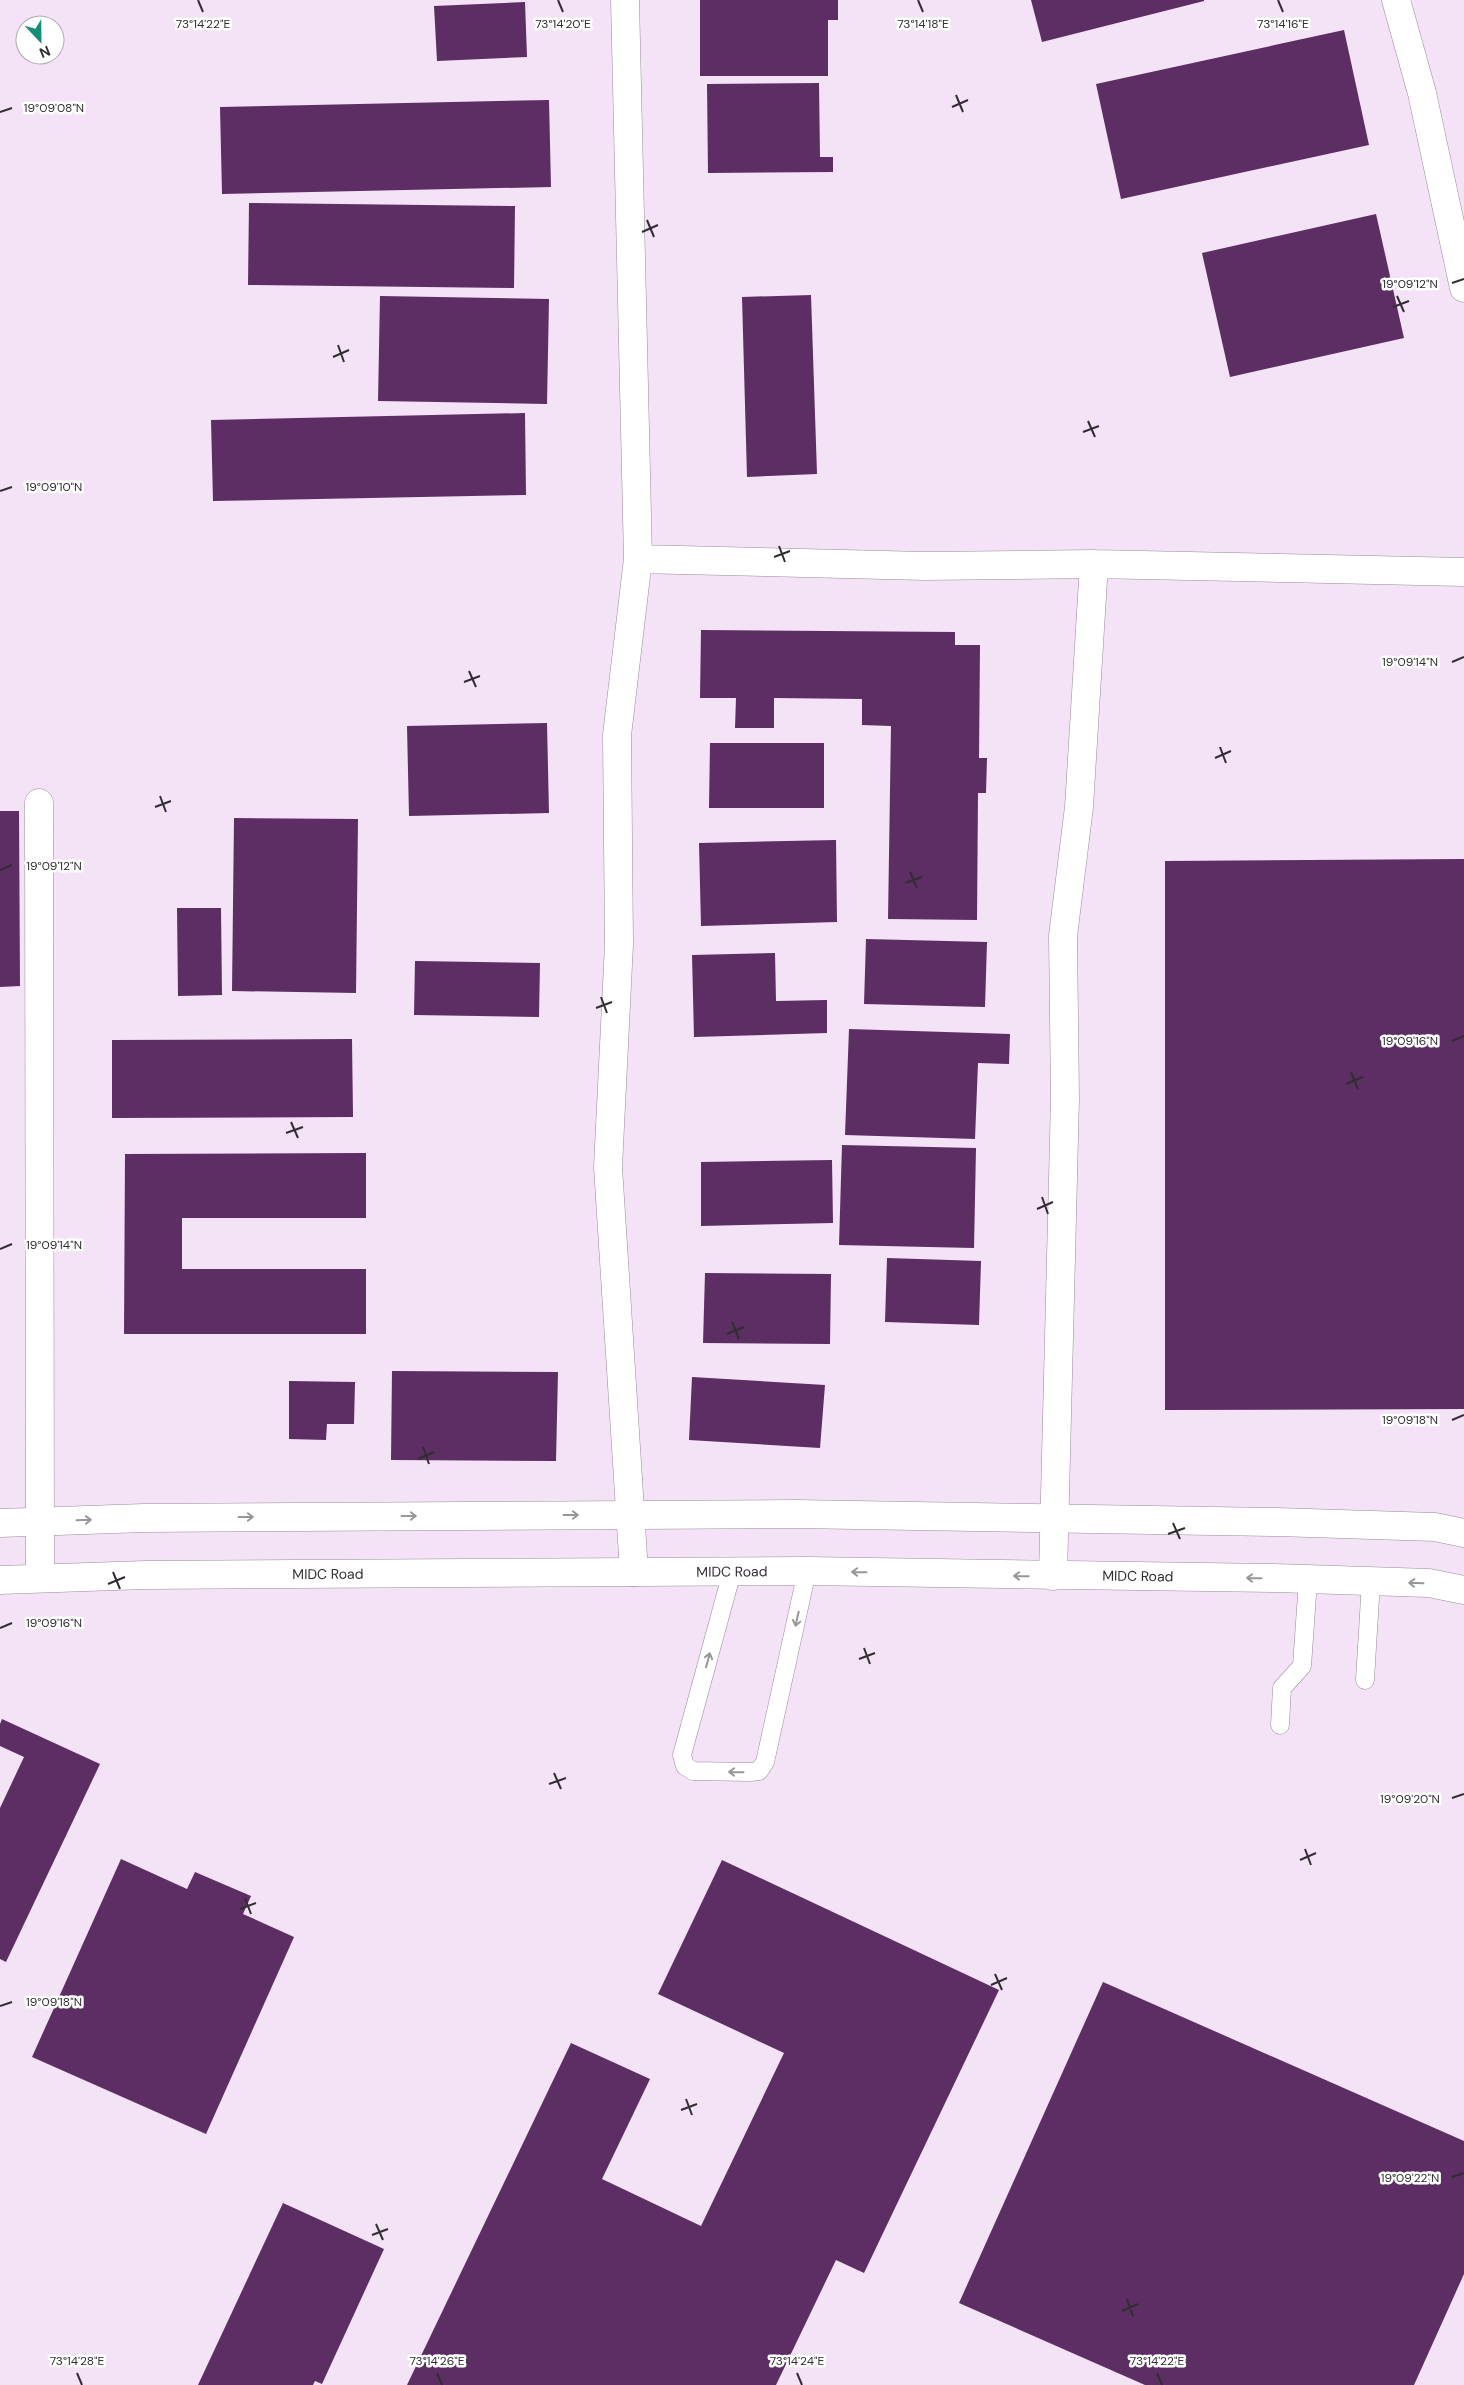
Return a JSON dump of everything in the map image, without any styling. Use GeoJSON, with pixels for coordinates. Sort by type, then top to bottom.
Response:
{"type":"FeatureCollection","features":[{"type":"Feature","properties":{"kind":"street"},"geometry":{"type":"LineString","coordinates":[[625,0],[638,559],[617,735],[619,944],[608,1167],[634,1572]]}},
{"type":"Feature","properties":{"kind":"street"},"geometry":{"type":"LineString","coordinates":[[1396,0],[1458,234],[1464,288]]}},
{"type":"Feature","properties":{"kind":"street"},"geometry":{"type":"LineString","coordinates":[[638,559],[925,566],[1094,564],[1464,572]]}},
{"type":"Feature","properties":{"kind":"street"},"geometry":{"type":"LineString","coordinates":[[1053,1576],[1065,1098],[1063,936],[1079,807],[1094,564]]}},
{"type":"Feature","properties":{"kind":"street"},"geometry":{"type":"LineString","coordinates":[[40,803],[40,1578]]}},
{"type":"Feature","properties":{"kind":"street"},"geometry":{"type":"LineString","coordinates":[[0,1523],[154,1518],[796,1514],[1054,1520],[1287,1522],[1435,1527],[1464,1533]]}},
{"type":"Feature","properties":{"kind":"street","name":"MIDC Road"},"geometry":{"type":"LineString","coordinates":[[0,1580],[155,1575],[807,1571],[1371,1581],[1429,1583],[1464,1590]]}},
{"type":"Feature","properties":{"kind":"lane"},"geometry":{"type":"LineString","coordinates":[[732,1572],[682,1755],[686,1766],[693,1772],[759,1771],[765,1762],[807,1571]]}},
{"type":"Feature","properties":{"kind":"lane"},"geometry":{"type":"LineString","coordinates":[[1280,1725],[1282,1688],[1302,1666],[1308,1580]]}},
{"type":"Feature","properties":{"kind":"lane"},"geometry":{"type":"LineString","coordinates":[[1366,1680],[1371,1581]]}},
{"type":"Feature","properties":{"kind":"shaded area"},"geometry":{"type":"Polygon","coordinates":[[[0,0],[1464,0],[1464,2385],[0,2385],[0,0]]]}},
{"type":"Feature","properties":{"kind":"building"},"geometry":{"type":"Polygon","coordinates":[[[700,0],[838,0],[838,20],[828,20],[828,76],[700,76],[700,0]]]}},
{"type":"Feature","properties":{"kind":"building"},"geometry":{"type":"Polygon","coordinates":[[[1031,0],[1204,0],[1204,1],[1042,42],[1031,0]]]}},
{"type":"Feature","properties":{"kind":"building"},"geometry":{"type":"Polygon","coordinates":[[[525,2],[527,57],[437,61],[434,6],[525,2]]]}},
{"type":"Feature","properties":{"kind":"building"},"geometry":{"type":"Polygon","coordinates":[[[1344,30],[1369,145],[1121,199],[1096,84],[1344,30]]]}},
{"type":"Feature","properties":{"kind":"building"},"geometry":{"type":"Polygon","coordinates":[[[819,83],[820,157],[833,157],[833,172],[708,173],[707,84],[819,83]]]}},
{"type":"Feature","properties":{"kind":"building"},"geometry":{"type":"Polygon","coordinates":[[[549,100],[551,187],[222,194],[220,107],[549,100]]]}},
{"type":"Feature","properties":{"kind":"building"},"geometry":{"type":"Polygon","coordinates":[[[249,203],[515,206],[514,288],[248,285],[249,203]]]}},
{"type":"Feature","properties":{"kind":"building"},"geometry":{"type":"Polygon","coordinates":[[[1376,214],[1404,338],[1230,377],[1202,253],[1376,214]]]}},
{"type":"Feature","properties":{"kind":"building"},"geometry":{"type":"Polygon","coordinates":[[[811,295],[817,474],[747,477],[742,297],[811,295]]]}},
{"type":"Feature","properties":{"kind":"building"},"geometry":{"type":"Polygon","coordinates":[[[380,296],[549,299],[547,404],[378,401],[380,296]]]}},
{"type":"Feature","properties":{"kind":"building"},"geometry":{"type":"Polygon","coordinates":[[[525,413],[526,495],[213,501],[211,420],[525,413]]]}},
{"type":"Feature","properties":{"kind":"building"},"geometry":{"type":"Polygon","coordinates":[[[701,630],[955,632],[955,645],[980,645],[979,758],[987,758],[986,793],[978,793],[977,920],[888,919],[891,726],[862,725],[862,699],[774,698],[774,728],[735,728],[736,698],[700,698],[701,630]]]}},
{"type":"Feature","properties":{"kind":"building"},"geometry":{"type":"Polygon","coordinates":[[[547,723],[549,813],[409,816],[407,726],[547,723]]]}},
{"type":"Feature","properties":{"kind":"building"},"geometry":{"type":"Polygon","coordinates":[[[710,743],[824,743],[824,808],[709,808],[710,743]]]}},
{"type":"Feature","properties":{"kind":"building"},"geometry":{"type":"Polygon","coordinates":[[[0,811],[19,811],[20,986],[0,987],[0,811]]]}},
{"type":"Feature","properties":{"kind":"building"},"geometry":{"type":"Polygon","coordinates":[[[234,818],[358,819],[356,993],[232,991],[234,818]]]}},
{"type":"Feature","properties":{"kind":"building"},"geometry":{"type":"Polygon","coordinates":[[[836,840],[837,922],[701,926],[699,843],[836,840]]]}},
{"type":"Feature","properties":{"kind":"building"},"geometry":{"type":"Polygon","coordinates":[[[1464,859],[1464,1409],[1165,1410],[1165,861],[1464,859]]]}},
{"type":"Feature","properties":{"kind":"building"},"geometry":{"type":"Polygon","coordinates":[[[177,908],[221,908],[222,995],[178,996],[177,908]]]}},
{"type":"Feature","properties":{"kind":"building"},"geometry":{"type":"Polygon","coordinates":[[[866,939],[987,942],[985,1007],[864,1004],[866,939]]]}},
{"type":"Feature","properties":{"kind":"building"},"geometry":{"type":"Polygon","coordinates":[[[775,953],[776,1001],[827,1000],[827,1033],[694,1037],[692,955],[775,953]]]}},
{"type":"Feature","properties":{"kind":"building"},"geometry":{"type":"Polygon","coordinates":[[[415,961],[540,963],[539,1017],[414,1015],[415,961]]]}},
{"type":"Feature","properties":{"kind":"building"},"geometry":{"type":"Polygon","coordinates":[[[849,1029],[1010,1034],[1009,1064],[978,1063],[975,1139],[845,1135],[849,1029]]]}},
{"type":"Feature","properties":{"kind":"building"},"geometry":{"type":"Polygon","coordinates":[[[352,1039],[353,1117],[112,1118],[112,1040],[352,1039]]]}},
{"type":"Feature","properties":{"kind":"building"},"geometry":{"type":"Polygon","coordinates":[[[842,1145],[976,1148],[974,1248],[839,1245],[842,1145]]]}},
{"type":"Feature","properties":{"kind":"building"},"geometry":{"type":"Polygon","coordinates":[[[366,1153],[366,1218],[182,1218],[182,1269],[366,1269],[366,1334],[124,1334],[125,1154],[366,1153]]]}},
{"type":"Feature","properties":{"kind":"building"},"geometry":{"type":"Polygon","coordinates":[[[832,1160],[833,1223],[701,1226],[701,1162],[832,1160]]]}},
{"type":"Feature","properties":{"kind":"building"},"geometry":{"type":"Polygon","coordinates":[[[887,1258],[981,1261],[979,1325],[885,1322],[887,1258]]]}},
{"type":"Feature","properties":{"kind":"building"},"geometry":{"type":"Polygon","coordinates":[[[705,1273],[831,1274],[830,1344],[703,1343],[705,1273]]]}},
{"type":"Feature","properties":{"kind":"building"},"geometry":{"type":"Polygon","coordinates":[[[392,1371],[558,1372],[556,1461],[391,1460],[392,1371]]]}},
{"type":"Feature","properties":{"kind":"building"},"geometry":{"type":"Polygon","coordinates":[[[692,1377],[825,1385],[820,1448],[689,1440],[692,1377]]]}},
{"type":"Feature","properties":{"kind":"building"},"geometry":{"type":"Polygon","coordinates":[[[289,1381],[355,1382],[354,1424],[327,1424],[326,1440],[289,1439],[289,1381]]]}},
{"type":"Feature","properties":{"kind":"building"},"geometry":{"type":"Polygon","coordinates":[[[2,1719],[100,1764],[6,1962],[0,1959],[0,1808],[24,1757],[0,1746],[0,1724],[2,1719]]]}},
{"type":"Feature","properties":{"kind":"building"},"geometry":{"type":"Polygon","coordinates":[[[121,1859],[187,1889],[195,1872],[251,1896],[243,1914],[294,1937],[206,2134],[32,2057],[121,1859]]]}},
{"type":"Feature","properties":{"kind":"building"},"geometry":{"type":"Polygon","coordinates":[[[722,1860],[999,1990],[864,2273],[836,2260],[776,2385],[407,2385],[571,2043],[650,2079],[602,2179],[701,2226],[784,2053],[658,1994],[722,1860]]]}},
{"type":"Feature","properties":{"kind":"building"},"geometry":{"type":"Polygon","coordinates":[[[1103,1982],[1464,2141],[1464,2274],[1414,2385],[1145,2385],[959,2303],[1103,1982]]]}},
{"type":"Feature","properties":{"kind":"building"},"geometry":{"type":"Polygon","coordinates":[[[283,2203],[384,2249],[322,2384],[315,2381],[313,2385],[198,2385],[283,2203]]]}}]}
